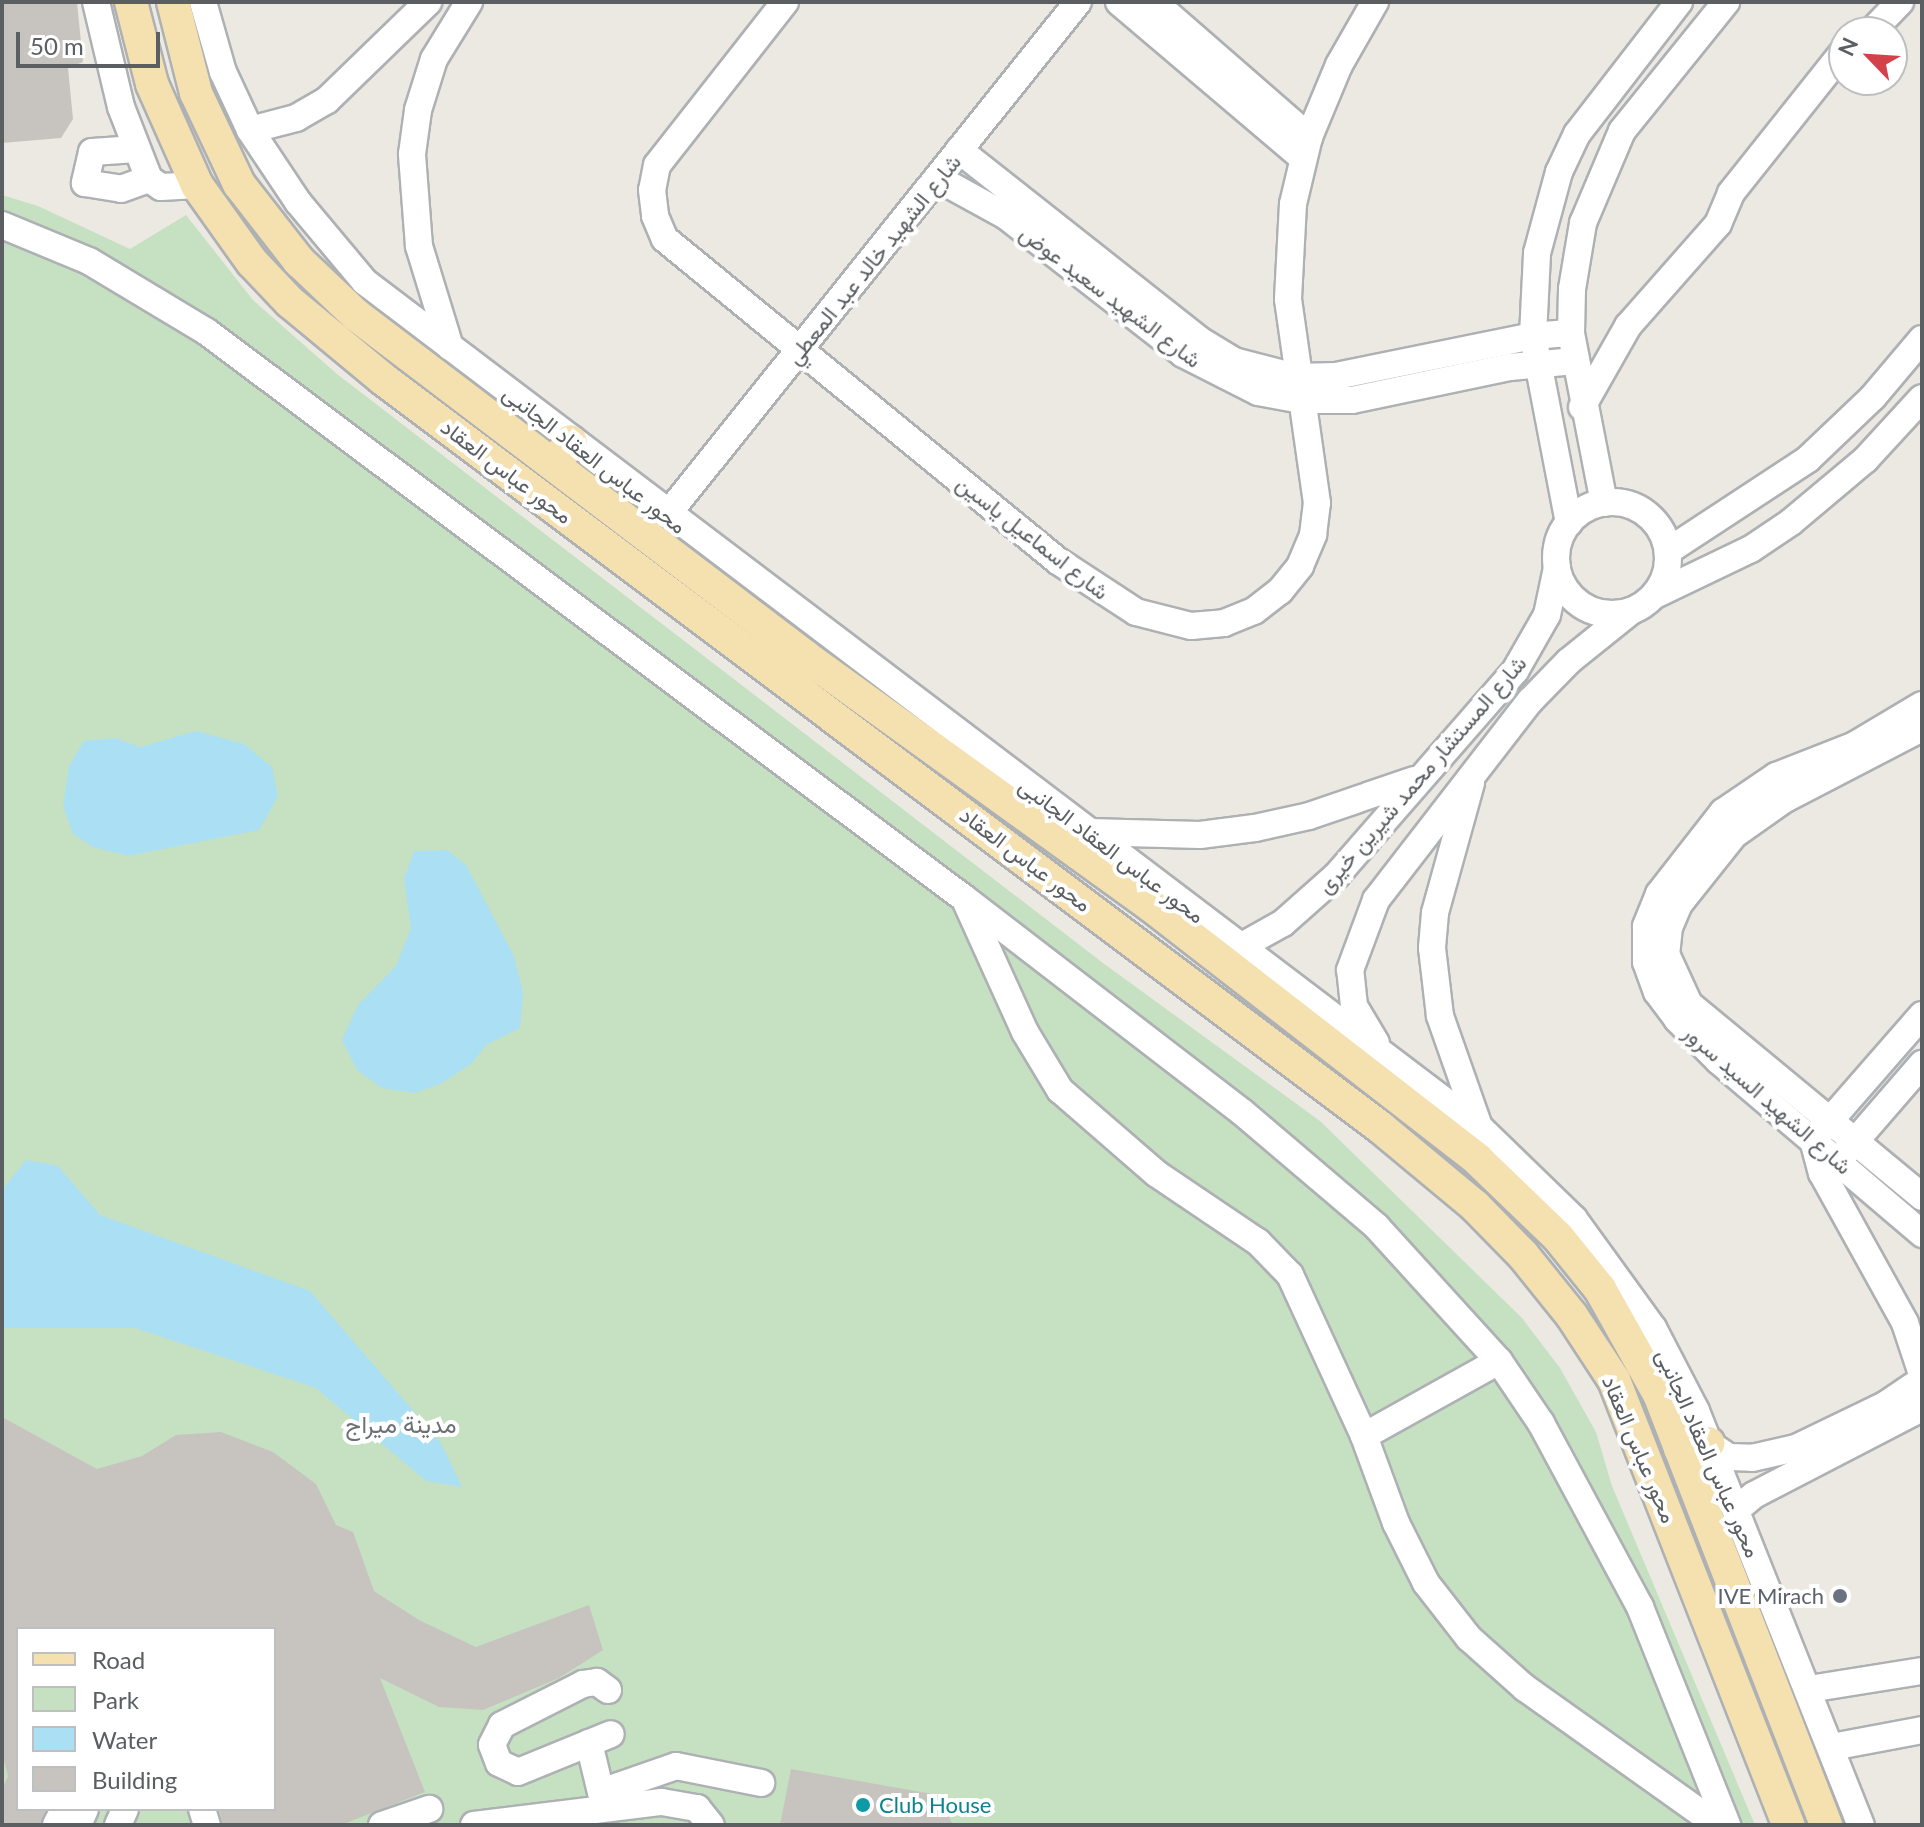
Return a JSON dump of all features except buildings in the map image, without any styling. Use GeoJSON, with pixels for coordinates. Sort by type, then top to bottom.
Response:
{"type":"FeatureCollection","features":[{"type":"Feature","properties":{"kind":"main road","name":"محور عباس العقاد"},"geometry":{"type":"LineString","coordinates":[[131,2],[152,84],[197,185],[252,262],[317,326],[758,657],[825,689],[1155,896],[1384,1070],[1558,1237],[1635,1343],[1694,1446],[1826,1825]]}},
{"type":"Feature","properties":{"kind":"main road","name":"محور عباس العقاد"},"geometry":{"type":"LineString","coordinates":[[173,2],[196,93],[220,149],[273,231],[356,315],[562,453],[762,623],[825,689],[1380,1127],[1475,1206],[1523,1255],[1572,1316],[1614,1380],[1788,1825]]}},
{"type":"Feature","properties":{"kind":"main road"},"geometry":{"type":"LineString","coordinates":[[758,657],[767,649],[762,623]]}},
{"type":"Feature","properties":{"kind":"street"},"geometry":{"type":"LineString","coordinates":[[96,2],[136,149],[149,179],[161,187],[197,185]]}},
{"type":"Feature","properties":{"kind":"street","name":"محور عباس العقاد الجانبى"},"geometry":{"type":"LineString","coordinates":[[203,2],[223,72],[250,130],[298,202],[365,282],[450,347],[562,453],[667,515],[1089,832],[1155,896],[1240,947],[1384,1070],[1479,1127],[1574,1219],[1612,1266],[1668,1355],[1694,1446],[1736,1510],[1861,1825]]}},
{"type":"Feature","properties":{"kind":"street"},"geometry":{"type":"LineString","coordinates":[[250,130],[296,118],[327,100],[428,2]]}},
{"type":"Feature","properties":{"kind":"street"},"geometry":{"type":"LineString","coordinates":[[450,347],[419,246],[412,154],[418,110],[434,59],[469,2]]}},
{"type":"Feature","properties":{"kind":"street","name":"شارع اسماعيل ياسين"},"geometry":{"type":"LineString","coordinates":[[785,2],[669,143],[652,190],[665,239],[1107,597],[1159,621],[1191,626],[1224,623],[1254,611],[1280,591],[1300,566],[1313,535],[1317,503],[1298,388],[1289,252],[1306,147],[1339,65],[1375,2]]}},
{"type":"Feature","properties":{"kind":"street","name":"شارع الشهيد خالد عبد المعطي"},"geometry":{"type":"LineString","coordinates":[[667,515],[1078,2]]}},
{"type":"Feature","properties":{"kind":"street"},"geometry":{"type":"LineString","coordinates":[[1119,2],[1210,65],[1306,147]]}},
{"type":"Feature","properties":{"kind":"street"},"geometry":{"type":"LineString","coordinates":[[1154,2],[1210,65]]}},
{"type":"Feature","properties":{"kind":"street"},"geometry":{"type":"LineString","coordinates":[[1679,2],[1600,99],[1559,172],[1537,253],[1533,336],[1569,523],[1557,552],[1557,568],[1567,590],[1584,607],[1615,615],[1631,611],[1657,594],[1751,549],[1791,522],[1865,460],[1922,398]]}},
{"type":"Feature","properties":{"kind":"street"},"geometry":{"type":"LineString","coordinates":[[1604,503],[1582,407],[1571,333],[1576,256],[1606,160],[1640,103],[1726,2]]}},
{"type":"Feature","properties":{"kind":"street"},"geometry":{"type":"LineString","coordinates":[[1582,407],[1628,326],[1718,224],[1731,193],[1828,71]]}},
{"type":"Feature","properties":{"kind":"street"},"geometry":{"type":"LineString","coordinates":[[136,149],[92,152],[84,180],[121,189],[149,179]]}},
{"type":"Feature","properties":{"kind":"street","name":"شارع الشهيد سعيد عوض"},"geometry":{"type":"LineString","coordinates":[[959,150],[1198,339],[1234,361],[1298,388],[1352,400],[1538,364],[1575,361]]}},
{"type":"Feature","properties":{"kind":"street","name":"شارع الشهيد سعيد عوض"},"geometry":{"type":"LineString","coordinates":[[937,178],[1006,216],[1183,354],[1258,392],[1298,388],[1533,336],[1571,333]]}},
{"type":"Feature","properties":{"kind":"street"},"geometry":{"type":"LineString","coordinates":[[2,225],[89,261],[207,332],[964,898],[1302,1160],[1377,1227],[1499,1361],[1541,1423],[1640,1607],[1703,1753],[1727,1825]]}},
{"type":"Feature","properties":{"kind":"street"},"geometry":{"type":"LineString","coordinates":[[1657,594],[1668,551],[1808,459],[1862,408],[1922,339]]}},
{"type":"Feature","properties":{"kind":"street"},"geometry":{"type":"LineString","coordinates":[[1569,523],[1604,503],[1646,513],[1668,551]]}},
{"type":"Feature","properties":{"kind":"street","name":"شارع المستشار محمد شيرين خيرى"},"geometry":{"type":"LineString","coordinates":[[1240,947],[1283,923],[1337,875],[1534,643],[1547,615],[1557,568]]}},
{"type":"Feature","properties":{"kind":"street","name":"شارع المستشار محمد شيرين خيرى"},"geometry":{"type":"LineString","coordinates":[[1384,1070],[1354,1006],[1350,970],[1359,934],[1412,847],[1547,681],[1631,611]]}},
{"type":"Feature","properties":{"kind":"street","name":"شارع الشهيد السيد سرور"},"geometry":{"type":"LineString","coordinates":[[1922,705],[1855,745],[1776,776],[1744,795],[1695,844],[1659,894],[1646,927],[1646,962],[1657,992],[1677,1019],[1922,1234]]}},
{"type":"Feature","properties":{"kind":"street","name":"شارع الشهيد السيد سرور"},"geometry":{"type":"LineString","coordinates":[[1922,728],[1757,816],[1718,853],[1679,904],[1669,927],[1666,954],[1689,1004],[1922,1197]]}},
{"type":"Feature","properties":{"kind":"street"},"geometry":{"type":"LineString","coordinates":[[1476,768],[1447,864],[1432,948],[1440,1016],[1479,1127]]}},
{"type":"Feature","properties":{"kind":"street"},"geometry":{"type":"LineString","coordinates":[[1089,832],[1200,835],[1255,828],[1309,816],[1418,779]]}},
{"type":"Feature","properties":{"kind":"street"},"geometry":{"type":"LineString","coordinates":[[964,898],[1025,1032],[1060,1090],[1157,1174],[1258,1242],[1290,1275],[1364,1436],[1396,1523],[1426,1583],[1469,1638],[1525,1688],[1718,1825]]}},
{"type":"Feature","properties":{"kind":"street"},"geometry":{"type":"LineString","coordinates":[[1922,1015],[1813,1140],[1822,1173],[1905,1323],[1922,1374]]}},
{"type":"Feature","properties":{"kind":"street"},"geometry":{"type":"LineString","coordinates":[[1837,1161],[1922,1064]]}},
{"type":"Feature","properties":{"kind":"street"},"geometry":{"type":"LineString","coordinates":[[1364,1436],[1499,1361]]}},
{"type":"Feature","properties":{"kind":"street"},"geometry":{"type":"LineString","coordinates":[[1736,1510],[1801,1458],[1922,1380]]}},
{"type":"Feature","properties":{"kind":"street"},"geometry":{"type":"LineString","coordinates":[[1694,1446],[1729,1457],[1801,1458],[1922,1408]]}},
{"type":"Feature","properties":{"kind":"street"},"geometry":{"type":"LineString","coordinates":[[1809,1689],[1922,1671]]}},
{"type":"Feature","properties":{"kind":"street"},"geometry":{"type":"LineString","coordinates":[[604,1809],[600,1738],[518,1772],[499,1763],[492,1745],[502,1725],[583,1684],[597,1682],[608,1690]]}},
{"type":"Feature","properties":{"kind":"street"},"geometry":{"type":"LineString","coordinates":[[1832,1747],[1922,1730]]}},
{"type":"Feature","properties":{"kind":"street"},"geometry":{"type":"LineString","coordinates":[[604,1809],[676,1766],[761,1783]]}},
{"type":"Feature","properties":{"kind":"street"},"geometry":{"type":"LineString","coordinates":[[474,1825],[681,1802],[697,1808],[711,1825]]}},
{"type":"Feature","properties":{"kind":"street"},"geometry":{"type":"LineString","coordinates":[[382,1825],[429,1809]]}},
{"type":"Feature","properties":{"kind":"green space"},"geometry":{"type":"Polygon","coordinates":[[[2,195],[38,206],[130,249],[186,215],[253,300],[337,374],[1103,963],[1320,1121],[1522,1318],[1560,1368],[1596,1432],[1612,1486],[1755,1825],[2,1825],[2,195]]]}},
{"type":"Feature","properties":{"kind":"water"},"geometry":{"type":"Polygon","coordinates":[[[196,731],[244,744],[272,767],[278,796],[259,830],[128,856],[93,847],[73,834],[63,806],[69,766],[84,741],[115,738],[140,747],[196,731]]]}},
{"type":"Feature","properties":{"kind":"water"},"geometry":{"type":"Polygon","coordinates":[[[447,850],[466,865],[514,956],[523,993],[520,1028],[486,1045],[471,1064],[442,1083],[415,1093],[382,1088],[357,1070],[342,1040],[358,1005],[396,966],[411,928],[404,879],[414,851],[447,850]]]}},
{"type":"Feature","properties":{"kind":"water"},"geometry":{"type":"Polygon","coordinates":[[[26,1160],[58,1166],[100,1215],[310,1291],[441,1443],[462,1487],[426,1481],[316,1388],[135,1328],[2,1328],[2,1190],[26,1160]]]}},
{"type":"Feature","properties":{"kind":"place","name":"IVE Mirach"},"geometry":{"type":"Point","coordinates":[1840,1596]}},
{"type":"Feature","properties":{"kind":"place","name":"Club House"},"geometry":{"type":"Point","coordinates":[863,1805]}},
{"type":"Feature","properties":{"kind":"district","name":"مدينة ميراج"},"geometry":{"type":"Point","coordinates":[401,1424]}}]}
